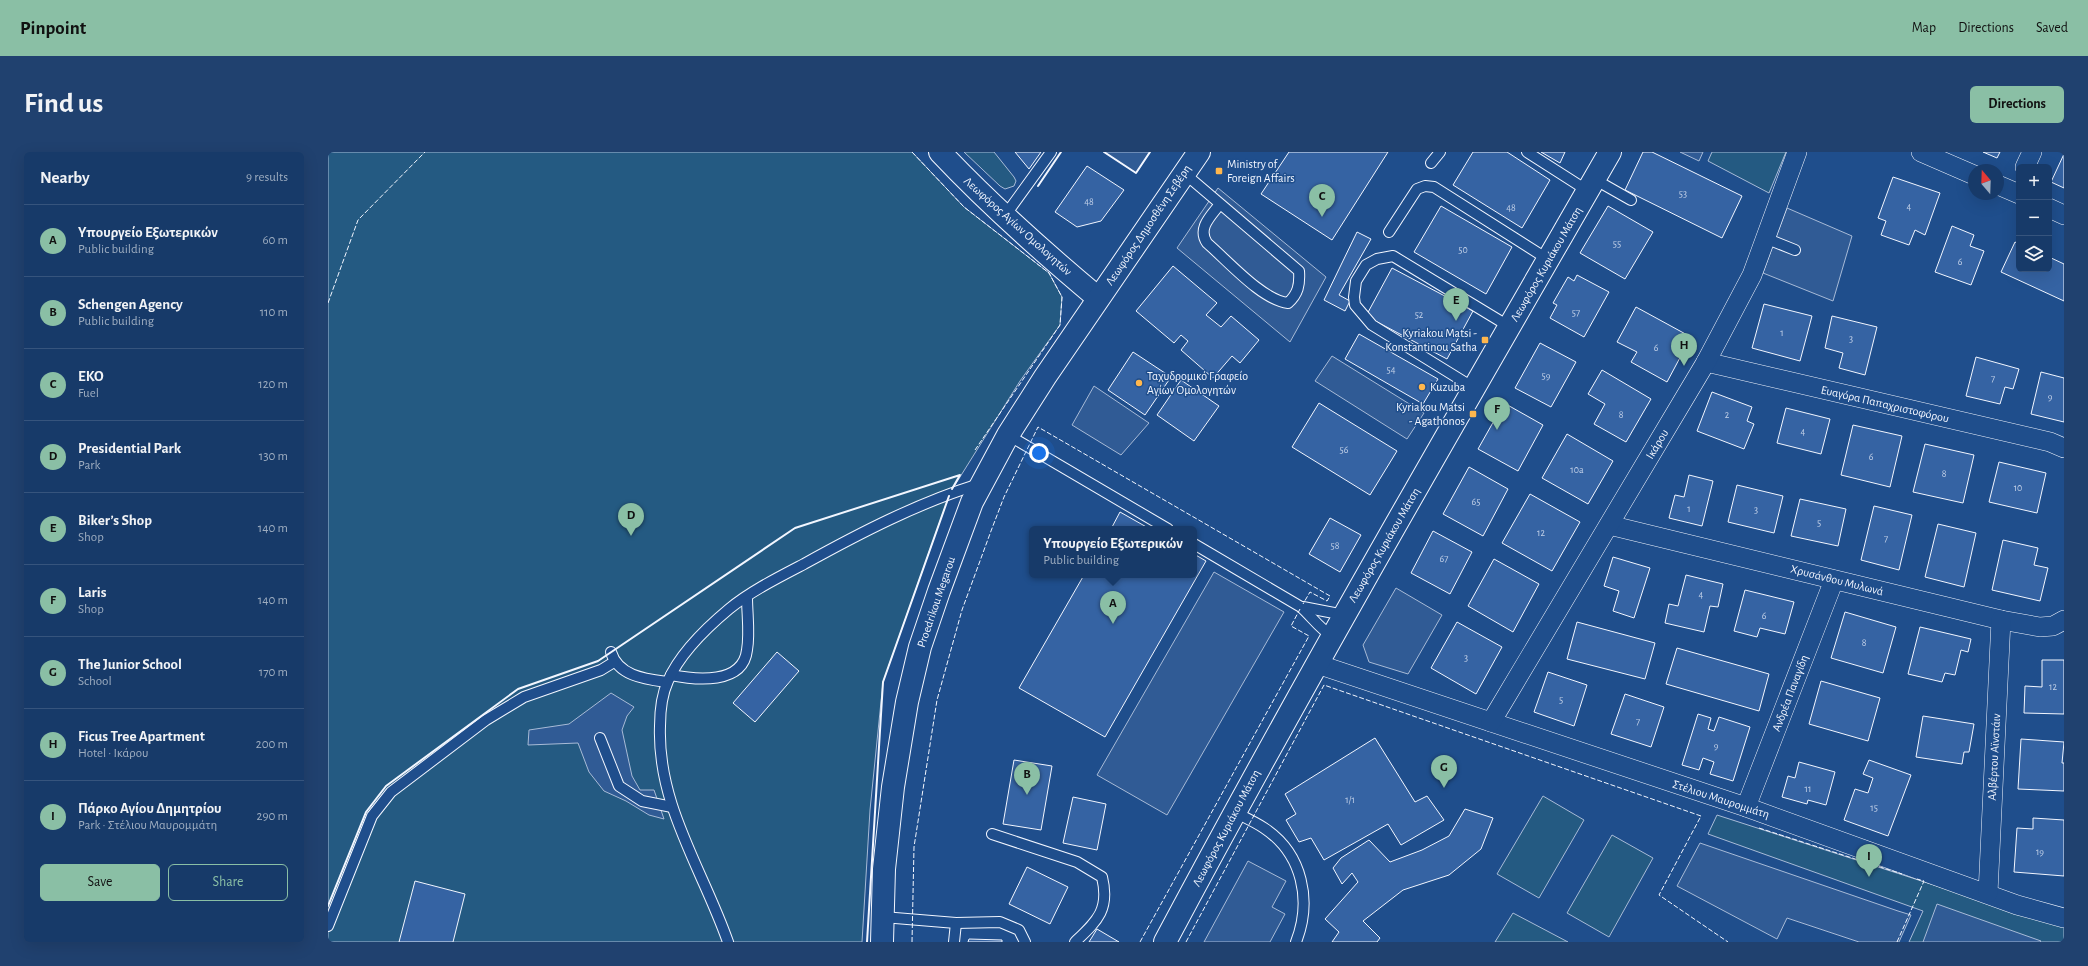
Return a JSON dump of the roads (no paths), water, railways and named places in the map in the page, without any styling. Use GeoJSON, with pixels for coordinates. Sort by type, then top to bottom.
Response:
{"type":"FeatureCollection","features":[{"type":"Feature","properties":{"kind":"main road","name":"Λεωφόρος Αγίων Ομολογητών"},"geometry":{"type":"LineString","coordinates":[[940,152],[1004,217],[1098,298]]}},
{"type":"Feature","properties":{"kind":"main road","name":"Λεωφόρος Δημοσθένη Σεβέρη"},"geometry":{"type":"LineString","coordinates":[[1098,298],[1199,152]]}},
{"type":"Feature","properties":{"kind":"main road","name":"Λεωφόρος Κυριάκου Μάτση"},"geometry":{"type":"LineString","coordinates":[[1165,942],[1234,812],[1337,627],[1610,152]]}},
{"type":"Feature","properties":{"kind":"main road","name":"Proedrikou Megarou"},"geometry":{"type":"LineString","coordinates":[[882,942],[884,869],[893,787],[907,702],[920,647],[972,502],[981,484],[1008,435],[1098,298]]}},
{"type":"Feature","properties":{"kind":"street","name":"Ικάρου"},"geometry":{"type":"LineString","coordinates":[[1491,722],[1706,362],[1752,275],[1797,152]]}},
{"type":"Feature","properties":{"kind":"street"},"geometry":{"type":"LineString","coordinates":[[1921,152],[1968,172]]}},
{"type":"Feature","properties":{"kind":"street"},"geometry":{"type":"LineString","coordinates":[[2026,164],[2032,152]]}},
{"type":"Feature","properties":{"kind":"street"},"geometry":{"type":"LineString","coordinates":[[2052,209],[2064,215]]}},
{"type":"Feature","properties":{"kind":"street","name":"Ευαγόρα Παπαχριστοφόρου"},"geometry":{"type":"LineString","coordinates":[[1706,362],[2050,442],[2064,448]]}},
{"type":"Feature","properties":{"kind":"street","name":"Χρυσάνθου Μυλωνά"},"geometry":{"type":"LineString","coordinates":[[1609,525],[2001,620],[2040,627],[2053,626],[2064,620]]}},
{"type":"Feature","properties":{"kind":"street","name":"Ανδρέα Παναγίδη"},"geometry":{"type":"LineString","coordinates":[[1746,806],[1834,580]]}},
{"type":"Feature","properties":{"kind":"street","name":"Αλβέρτου Αϊνστάιν"},"geometry":{"type":"LineString","coordinates":[[1988,893],[2001,620]]}},
{"type":"Feature","properties":{"kind":"street","name":"Στέλιου Μαυρομμάτη"},"geometry":{"type":"LineString","coordinates":[[1317,664],[1746,806],[1988,893],[2017,905],[2064,918]]}},
{"type":"Feature","properties":{"kind":"lane"},"geometry":{"type":"LineString","coordinates":[[1004,217],[1051,152]]}},
{"type":"Feature","properties":{"kind":"lane"},"geometry":{"type":"LineString","coordinates":[[1431,163],[1440,152]]}},
{"type":"Feature","properties":{"kind":"lane"},"geometry":{"type":"LineString","coordinates":[[1527,152],[1591,185],[1631,200]]}},
{"type":"Feature","properties":{"kind":"lane"},"geometry":{"type":"LineString","coordinates":[[1184,173],[1299,271],[1300,284],[1295,298],[1288,303],[1278,302],[1265,295],[1207,243],[1203,236],[1203,227],[1220,204]]}},
{"type":"Feature","properties":{"kind":"lane"},"geometry":{"type":"LineString","coordinates":[[1388,232],[1417,189],[1425,186],[1434,187],[1549,260]]}},
{"type":"Feature","properties":{"kind":"lane"},"geometry":{"type":"LineString","coordinates":[[1765,238],[1795,250]]}},
{"type":"Feature","properties":{"kind":"lane"},"geometry":{"type":"LineString","coordinates":[[1474,388],[1372,325],[1355,305],[1354,297],[1356,281],[1366,265],[1377,259],[1393,256],[1510,327]]}},
{"type":"Feature","properties":{"kind":"lane"},"geometry":{"type":"LineString","coordinates":[[1008,435],[1163,526]]}},
{"type":"Feature","properties":{"kind":"lane"},"geometry":{"type":"LineString","coordinates":[[728,942],[682,838],[672,807],[662,760],[660,727],[662,701],[669,678],[692,645],[729,609],[747,597],[835,547],[883,523],[927,502],[981,484]]}},
{"type":"Feature","properties":{"kind":"lane"},"geometry":{"type":"LineString","coordinates":[[1197,546],[1301,607],[1315,619],[1322,631],[1337,627],[1334,613],[1301,607]]}},
{"type":"Feature","properties":{"kind":"lane"},"geometry":{"type":"LineString","coordinates":[[328,926],[372,816],[391,792],[486,720],[524,697],[601,670],[612,657],[627,672],[647,680],[669,678],[695,680],[715,678],[734,672],[743,663],[747,651],[747,597]]}},
{"type":"Feature","properties":{"kind":"lane"},"geometry":{"type":"LineString","coordinates":[[600,738],[619,786],[642,801],[672,807]]}},
{"type":"Feature","properties":{"kind":"lane"},"geometry":{"type":"LineString","coordinates":[[1234,812],[1265,828],[1286,848],[1299,871],[1304,897],[1303,924],[1296,942]]}},
{"type":"Feature","properties":{"kind":"lane"},"geometry":{"type":"LineString","coordinates":[[992,834],[1077,862],[1102,877],[1106,893],[1097,921],[1075,942]]}},
{"type":"Feature","properties":{"kind":"lane"},"geometry":{"type":"LineString","coordinates":[[883,916],[956,923],[1000,922],[1019,930],[1026,942]]}},
{"type":"Feature","properties":{"kind":"lane"},"geometry":{"type":"LineString","coordinates":[[954,942],[956,923]]}},
{"type":"Feature","properties":{"kind":"place","name":"Ministry of Foreign Affairs"},"geometry":{"type":"Point","coordinates":[1219,171]}},
{"type":"Feature","properties":{"kind":"place","name":"EKO"},"geometry":{"type":"Point","coordinates":[1322,217]}},
{"type":"Feature","properties":{"kind":"place","name":"Biker’s Shop"},"geometry":{"type":"Point","coordinates":[1456,321]}},
{"type":"Feature","properties":{"kind":"place","name":"Kyriakou Matsi - Konstantinou Satha"},"geometry":{"type":"Point","coordinates":[1485,340]}},
{"type":"Feature","properties":{"kind":"place","name":"Ficus Tree Apartment"},"geometry":{"type":"Point","coordinates":[1684,366]}},
{"type":"Feature","properties":{"kind":"place","name":"Ταχυδρομικό Γραφείο Αγίων Ομολογητών"},"geometry":{"type":"Point","coordinates":[1139,383]}},
{"type":"Feature","properties":{"kind":"place","name":"Kuzuba"},"geometry":{"type":"Point","coordinates":[1422,387]}},
{"type":"Feature","properties":{"kind":"place","name":"Kyriakou Matsi - Agathonos"},"geometry":{"type":"Point","coordinates":[1473,414]}},
{"type":"Feature","properties":{"kind":"place","name":"Laris"},"geometry":{"type":"Point","coordinates":[1497,430]}},
{"type":"Feature","properties":{"kind":"place","name":"Presidential Park"},"geometry":{"type":"Point","coordinates":[631,536]}},
{"type":"Feature","properties":{"kind":"place","name":"Υπουργείο Εξωτερικών"},"geometry":{"type":"Point","coordinates":[1113,624]}},
{"type":"Feature","properties":{"kind":"place","name":"The Junior School"},"geometry":{"type":"Point","coordinates":[1444,788]}},
{"type":"Feature","properties":{"kind":"place","name":"Schengen Agency"},"geometry":{"type":"Point","coordinates":[1027,795]}},
{"type":"Feature","properties":{"kind":"place","name":"Πάρκο Αγίου Δημητρίου"},"geometry":{"type":"Point","coordinates":[1869,877]}}]}
